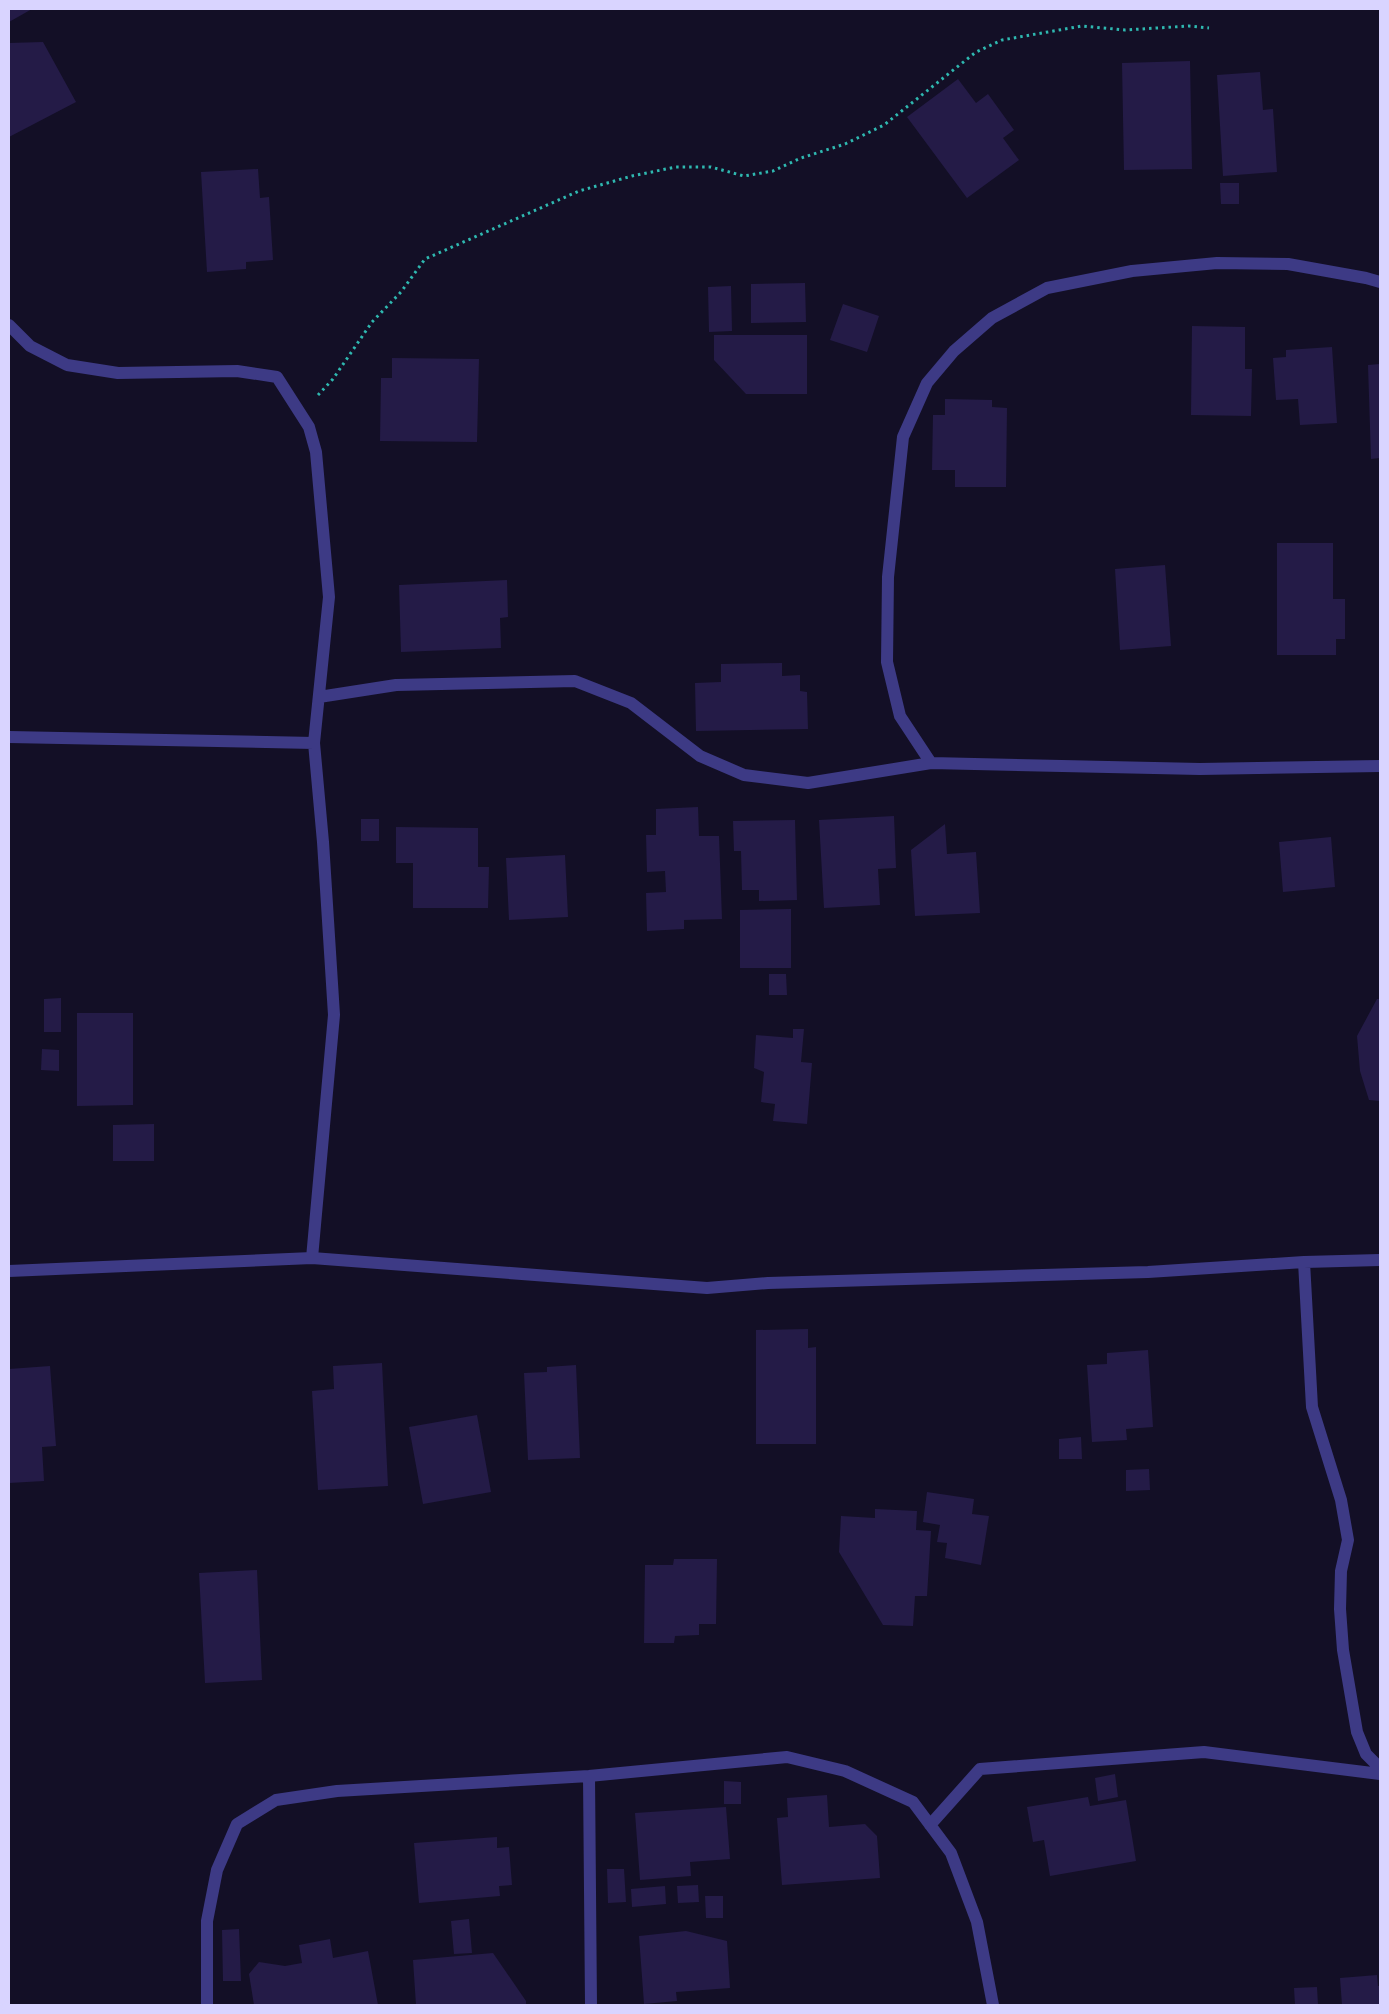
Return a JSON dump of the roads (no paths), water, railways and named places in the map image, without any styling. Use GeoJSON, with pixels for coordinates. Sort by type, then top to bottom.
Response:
{"type":"FeatureCollection","features":[{"type":"Feature","properties":{"kind":"street"},"geometry":{"type":"LineString","coordinates":[[931,763],[900,716],[887,662],[888,577],[903,438],[927,383],[954,351],[992,318],[1046,288],[1132,271],[1217,263],[1288,264],[1380,282]]}},
{"type":"Feature","properties":{"kind":"street"},"geometry":{"type":"LineString","coordinates":[[9,325],[30,346],[68,365],[118,373],[237,371],[277,377],[309,427],[316,452],[329,598],[314,743],[323,842],[334,1015],[312,1258]]}},
{"type":"Feature","properties":{"kind":"street"},"geometry":{"type":"LineString","coordinates":[[319,697],[396,685],[575,681],[631,703],[700,756],[744,775],[808,783],[931,763],[1200,770],[1380,766]]}},
{"type":"Feature","properties":{"kind":"street"},"geometry":{"type":"LineString","coordinates":[[9,737],[314,743]]}},
{"type":"Feature","properties":{"kind":"street"},"geometry":{"type":"LineString","coordinates":[[9,1271],[312,1258],[706,1288],[778,1282],[1148,1272],[1304,1262],[1380,1260]]}},
{"type":"Feature","properties":{"kind":"street"},"geometry":{"type":"LineString","coordinates":[[1304,1262],[1312,1408],[1341,1500],[1348,1540],[1341,1571],[1340,1609],[1343,1650],[1358,1732],[1366,1754],[1380,1768]]}},
{"type":"Feature","properties":{"kind":"street"},"geometry":{"type":"LineString","coordinates":[[930,1825],[980,1769],[1204,1752],[1380,1774]]}},
{"type":"Feature","properties":{"kind":"street"},"geometry":{"type":"LineString","coordinates":[[207,2005],[207,1921],[217,1870],[237,1824],[276,1800],[337,1791],[589,1776],[786,1757],[845,1770],[913,1802],[951,1853],[977,1922],[993,2005]]}},
{"type":"Feature","properties":{"kind":"street"},"geometry":{"type":"LineString","coordinates":[[589,1776],[592,2005]]}}]}
